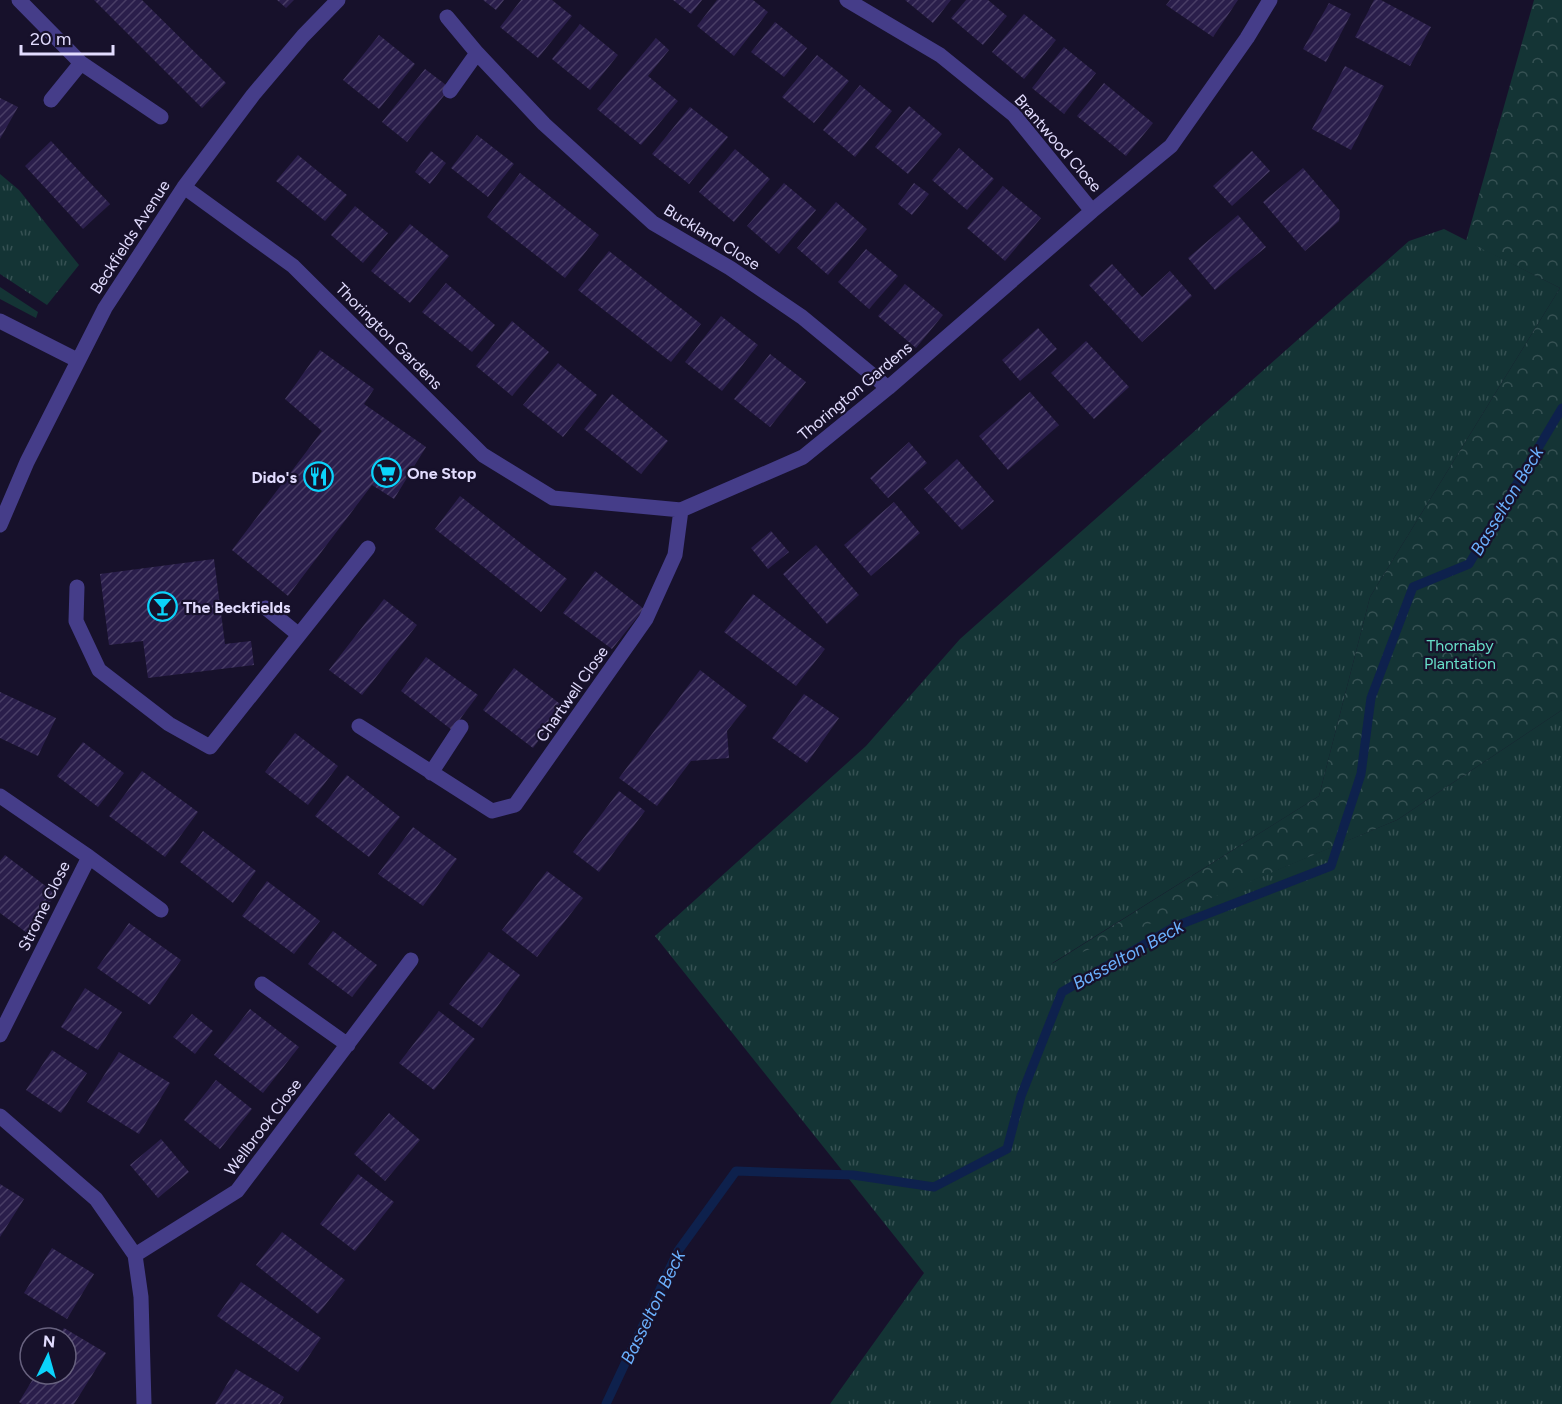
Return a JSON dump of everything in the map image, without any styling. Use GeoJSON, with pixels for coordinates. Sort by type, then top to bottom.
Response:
{"type":"FeatureCollection","features":[{"type":"Feature","properties":{"kind":"street"},"geometry":{"type":"LineString","coordinates":[[20,0],[81,63],[160,117]]}},
{"type":"Feature","properties":{"kind":"street","name":"Beckfields Avenue"},"geometry":{"type":"LineString","coordinates":[[0,525],[27,462],[105,308],[184,187],[253,95],[303,36],[338,0]]}},
{"type":"Feature","properties":{"kind":"street","name":"Brantwood Close"},"geometry":{"type":"LineString","coordinates":[[847,0],[940,55],[1014,115],[1092,210]]}},
{"type":"Feature","properties":{"kind":"street","name":"Thorington Gardens"},"geometry":{"type":"LineString","coordinates":[[184,187],[293,266],[483,455],[553,498],[681,510],[803,457],[888,388],[1092,210],[1171,146],[1247,38],[1270,0]]}},
{"type":"Feature","properties":{"kind":"street","name":"Buckland Close"},"geometry":{"type":"LineString","coordinates":[[447,17],[477,53],[544,124],[653,223],[730,268],[802,317],[888,388]]}},
{"type":"Feature","properties":{"kind":"street"},"geometry":{"type":"LineString","coordinates":[[450,91],[477,53]]}},
{"type":"Feature","properties":{"kind":"street"},"geometry":{"type":"LineString","coordinates":[[51,100],[81,63]]}},
{"type":"Feature","properties":{"kind":"street"},"geometry":{"type":"LineString","coordinates":[[0,321],[77,360]]}},
{"type":"Feature","properties":{"kind":"street","name":"Chartwell Close"},"geometry":{"type":"LineString","coordinates":[[359,726],[492,811],[515,805],[646,619],[675,555],[681,510]]}},
{"type":"Feature","properties":{"kind":"street"},"geometry":{"type":"LineString","coordinates":[[77,587],[76,621],[99,670],[170,724],[210,747],[368,548]]}},
{"type":"Feature","properties":{"kind":"street"},"geometry":{"type":"LineString","coordinates":[[266,609],[299,635]]}},
{"type":"Feature","properties":{"kind":"street"},"geometry":{"type":"LineString","coordinates":[[431,773],[461,727]]}},
{"type":"Feature","properties":{"kind":"street","name":"Strome Close"},"geometry":{"type":"LineString","coordinates":[[0,796],[161,910]]}},
{"type":"Feature","properties":{"kind":"street","name":"Strome Close"},"geometry":{"type":"LineString","coordinates":[[0,1035],[89,857]]}},
{"type":"Feature","properties":{"kind":"street","name":"Wellbrook Close"},"geometry":{"type":"LineString","coordinates":[[135,1255],[237,1191],[411,960]]}},
{"type":"Feature","properties":{"kind":"street"},"geometry":{"type":"LineString","coordinates":[[262,984],[348,1045]]}},
{"type":"Feature","properties":{"kind":"street"},"geometry":{"type":"LineString","coordinates":[[0,1116],[96,1199],[135,1255],[141,1297],[144,1404]]}},
{"type":"Feature","properties":{"kind":"green space","name":"Thornaby Plantation"},"geometry":{"type":"Polygon","coordinates":[[[1534,0],[1562,0],[1562,710],[1397,820],[1047,967],[1319,796],[1370,597],[1560,288],[1466,241],[1534,0]]]}},
{"type":"Feature","properties":{"kind":"green space"},"geometry":{"type":"Polygon","coordinates":[[[0,174],[19,190],[79,265],[47,305],[0,274],[0,174]]]}},
{"type":"Feature","properties":{"kind":"green space"},"geometry":{"type":"Polygon","coordinates":[[[1444,229],[1560,288],[1370,597],[1319,796],[1051,964],[1397,820],[1562,710],[1562,1404],[830,1404],[924,1273],[655,936],[866,746],[960,639],[1409,241],[1444,229]]]}},
{"type":"Feature","properties":{"kind":"green space"},"geometry":{"type":"Polygon","coordinates":[[[0,287],[38,312],[36,318],[0,299],[0,287]]]}},
{"type":"Feature","properties":{"kind":"building"},"geometry":{"type":"Polygon","coordinates":[[[94,0],[142,0],[226,83],[202,108],[94,0]]]}},
{"type":"Feature","properties":{"kind":"building"},"geometry":{"type":"Polygon","coordinates":[[[277,0],[294,0],[286,8],[277,0]]]}},
{"type":"Feature","properties":{"kind":"building"},"geometry":{"type":"Polygon","coordinates":[[[483,0],[504,0],[496,10],[483,0]]]}},
{"type":"Feature","properties":{"kind":"building"},"geometry":{"type":"Polygon","coordinates":[[[521,0],[552,0],[572,16],[538,58],[500,27],[521,0]]]}},
{"type":"Feature","properties":{"kind":"building"},"geometry":{"type":"Polygon","coordinates":[[[673,0],[702,0],[691,14],[673,0]]]}},
{"type":"Feature","properties":{"kind":"building"},"geometry":{"type":"Polygon","coordinates":[[[717,0],[753,0],[768,12],[734,56],[697,26],[717,0]]]}},
{"type":"Feature","properties":{"kind":"building"},"geometry":{"type":"Polygon","coordinates":[[[905,0],[951,0],[933,23],[905,0]]]}},
{"type":"Feature","properties":{"kind":"building"},"geometry":{"type":"Polygon","coordinates":[[[966,0],[988,0],[1007,16],[983,45],[951,18],[966,0]]]}},
{"type":"Feature","properties":{"kind":"building"},"geometry":{"type":"Polygon","coordinates":[[[1170,0],[1238,0],[1213,37],[1166,5],[1170,0]]]}},
{"type":"Feature","properties":{"kind":"building"},"geometry":{"type":"Polygon","coordinates":[[[1374,0],[1381,0],[1431,27],[1410,66],[1355,37],[1374,0]]]}},
{"type":"Feature","properties":{"kind":"building"},"geometry":{"type":"Polygon","coordinates":[[[1329,3],[1351,14],[1326,62],[1303,49],[1329,3]]]}},
{"type":"Feature","properties":{"kind":"building"},"geometry":{"type":"Polygon","coordinates":[[[1024,14],[1056,40],[1024,79],[992,52],[1024,14]]]}},
{"type":"Feature","properties":{"kind":"building"},"geometry":{"type":"Polygon","coordinates":[[[775,22],[807,48],[784,77],[751,52],[775,22]]]}},
{"type":"Feature","properties":{"kind":"building"},"geometry":{"type":"Polygon","coordinates":[[[580,24],[618,55],[590,90],[552,59],[580,24]]]}},
{"type":"Feature","properties":{"kind":"building"},"geometry":{"type":"Polygon","coordinates":[[[379,35],[415,64],[379,109],[343,80],[379,35]]]}},
{"type":"Feature","properties":{"kind":"building"},"geometry":{"type":"Polygon","coordinates":[[[656,38],[669,50],[648,76],[678,101],[641,145],[597,109],[656,38]]]}},
{"type":"Feature","properties":{"kind":"building"},"geometry":{"type":"Polygon","coordinates":[[[1064,47],[1096,73],[1064,114],[1032,88],[1064,47]]]}},
{"type":"Feature","properties":{"kind":"building"},"geometry":{"type":"Polygon","coordinates":[[[817,55],[849,81],[814,123],[782,97],[817,55]]]}},
{"type":"Feature","properties":{"kind":"building"},"geometry":{"type":"Polygon","coordinates":[[[1345,66],[1384,86],[1351,150],[1312,129],[1345,66]]]}},
{"type":"Feature","properties":{"kind":"building"},"geometry":{"type":"Polygon","coordinates":[[[425,69],[450,88],[407,142],[382,122],[425,69]]]}},
{"type":"Feature","properties":{"kind":"building"},"geometry":{"type":"Polygon","coordinates":[[[1104,83],[1153,123],[1126,156],[1077,116],[1104,83]]]}},
{"type":"Feature","properties":{"kind":"building"},"geometry":{"type":"Polygon","coordinates":[[[860,85],[892,111],[855,157],[823,130],[860,85]]]}},
{"type":"Feature","properties":{"kind":"building"},"geometry":{"type":"Polygon","coordinates":[[[0,98],[18,107],[0,139],[0,98]]]}},
{"type":"Feature","properties":{"kind":"building"},"geometry":{"type":"Polygon","coordinates":[[[909,106],[942,134],[908,174],[875,147],[909,106]]]}},
{"type":"Feature","properties":{"kind":"building"},"geometry":{"type":"Polygon","coordinates":[[[690,107],[728,137],[689,184],[652,154],[690,107]]]}},
{"type":"Feature","properties":{"kind":"building"},"geometry":{"type":"Polygon","coordinates":[[[477,135],[514,164],[488,197],[451,168],[477,135]]]}},
{"type":"Feature","properties":{"kind":"building"},"geometry":{"type":"Polygon","coordinates":[[[51,141],[110,204],[83,229],[25,166],[51,141]]]}},
{"type":"Feature","properties":{"kind":"building"},"geometry":{"type":"Polygon","coordinates":[[[959,148],[994,179],[967,210],[932,180],[959,148]]]}},
{"type":"Feature","properties":{"kind":"building"},"geometry":{"type":"Polygon","coordinates":[[[735,149],[770,179],[734,222],[699,192],[735,149]]]}},
{"type":"Feature","properties":{"kind":"building"},"geometry":{"type":"Polygon","coordinates":[[[431,151],[446,163],[430,184],[415,172],[431,151]]]}},
{"type":"Feature","properties":{"kind":"building"},"geometry":{"type":"Polygon","coordinates":[[[1252,151],[1270,171],[1232,206],[1213,186],[1252,151]]]}},
{"type":"Feature","properties":{"kind":"building"},"geometry":{"type":"Polygon","coordinates":[[[298,155],[347,195],[325,221],[276,181],[298,155]]]}},
{"type":"Feature","properties":{"kind":"building"},"geometry":{"type":"Polygon","coordinates":[[[1303,168],[1340,211],[1339,221],[1305,251],[1263,202],[1303,168]]]}},
{"type":"Feature","properties":{"kind":"building"},"geometry":{"type":"Polygon","coordinates":[[[520,173],[599,235],[565,278],[487,217],[520,173]]]}},
{"type":"Feature","properties":{"kind":"building"},"geometry":{"type":"Polygon","coordinates":[[[784,183],[816,210],[779,254],[747,226],[784,183]]]}},
{"type":"Feature","properties":{"kind":"building"},"geometry":{"type":"Polygon","coordinates":[[[914,183],[929,194],[912,215],[898,204],[914,183]]]}},
{"type":"Feature","properties":{"kind":"building"},"geometry":{"type":"Polygon","coordinates":[[[1003,186],[1041,218],[1005,261],[967,228],[1003,186]]]}},
{"type":"Feature","properties":{"kind":"building"},"geometry":{"type":"Polygon","coordinates":[[[836,202],[867,229],[828,275],[797,248],[836,202]]]}},
{"type":"Feature","properties":{"kind":"building"},"geometry":{"type":"Polygon","coordinates":[[[355,206],[388,233],[363,263],[331,235],[355,206]]]}},
{"type":"Feature","properties":{"kind":"building"},"geometry":{"type":"Polygon","coordinates":[[[1238,215],[1266,247],[1215,290],[1188,258],[1238,215]]]}},
{"type":"Feature","properties":{"kind":"building"},"geometry":{"type":"Polygon","coordinates":[[[410,224],[449,256],[410,303],[371,271],[410,224]]]}},
{"type":"Feature","properties":{"kind":"building"},"geometry":{"type":"Polygon","coordinates":[[[866,249],[898,276],[869,309],[838,282],[866,249]]]}},
{"type":"Feature","properties":{"kind":"building"},"geometry":{"type":"Polygon","coordinates":[[[609,251],[701,324],[671,362],[578,290],[609,251]]]}},
{"type":"Feature","properties":{"kind":"building"},"geometry":{"type":"Polygon","coordinates":[[[1112,264],[1142,297],[1170,271],[1192,296],[1142,342],[1089,285],[1112,264]]]}},
{"type":"Feature","properties":{"kind":"building"},"geometry":{"type":"Polygon","coordinates":[[[446,283],[495,325],[472,352],[422,312],[446,283]]]}},
{"type":"Feature","properties":{"kind":"building"},"geometry":{"type":"Polygon","coordinates":[[[905,284],[943,315],[916,348],[878,316],[905,284]]]}},
{"type":"Feature","properties":{"kind":"building"},"geometry":{"type":"Polygon","coordinates":[[[721,316],[758,345],[722,391],[685,362],[721,316]]]}},
{"type":"Feature","properties":{"kind":"building"},"geometry":{"type":"Polygon","coordinates":[[[512,321],[549,352],[512,396],[476,366],[512,321]]]}},
{"type":"Feature","properties":{"kind":"building"},"geometry":{"type":"Polygon","coordinates":[[[1038,328],[1057,349],[1020,381],[1002,360],[1038,328]]]}},
{"type":"Feature","properties":{"kind":"building"},"geometry":{"type":"Polygon","coordinates":[[[1086,341],[1129,387],[1094,419],[1051,373],[1086,341]]]}},
{"type":"Feature","properties":{"kind":"building"},"geometry":{"type":"Polygon","coordinates":[[[320,350],[374,389],[364,404],[426,447],[394,499],[372,485],[288,596],[232,550],[322,431],[285,399],[320,350]]]}},
{"type":"Feature","properties":{"kind":"building"},"geometry":{"type":"Polygon","coordinates":[[[770,354],[806,382],[770,427],[734,399],[770,354]]]}},
{"type":"Feature","properties":{"kind":"building"},"geometry":{"type":"Polygon","coordinates":[[[558,363],[597,395],[563,437],[523,405],[558,363]]]}},
{"type":"Feature","properties":{"kind":"building"},"geometry":{"type":"Polygon","coordinates":[[[1030,392],[1059,425],[1008,470],[979,436],[1030,392]]]}},
{"type":"Feature","properties":{"kind":"building"},"geometry":{"type":"Polygon","coordinates":[[[612,394],[668,441],[641,474],[584,429],[612,394]]]}},
{"type":"Feature","properties":{"kind":"building"},"geometry":{"type":"Polygon","coordinates":[[[909,442],[927,463],[888,498],[870,478],[909,442]]]}},
{"type":"Feature","properties":{"kind":"building"},"geometry":{"type":"Polygon","coordinates":[[[957,459],[994,501],[962,530],[924,489],[957,459]]]}},
{"type":"Feature","properties":{"kind":"building"},"geometry":{"type":"Polygon","coordinates":[[[460,496],[567,579],[541,612],[435,529],[460,496]]]}},
{"type":"Feature","properties":{"kind":"building"},"geometry":{"type":"Polygon","coordinates":[[[894,502],[920,533],[871,576],[844,545],[894,502]]]}},
{"type":"Feature","properties":{"kind":"building"},"geometry":{"type":"Polygon","coordinates":[[[771,531],[789,552],[768,569],[751,548],[771,531]]]}},
{"type":"Feature","properties":{"kind":"building"},"geometry":{"type":"Polygon","coordinates":[[[816,545],[859,595],[827,624],[783,574],[816,545]]]}},
{"type":"Feature","properties":{"kind":"building","name":"The Beckfields"},"geometry":{"type":"Polygon","coordinates":[[[214,559],[225,644],[251,641],[254,665],[148,678],[143,641],[109,645],[100,574],[214,559]]]}},
{"type":"Feature","properties":{"kind":"building"},"geometry":{"type":"Polygon","coordinates":[[[595,571],[644,609],[612,649],[563,613],[595,571]]]}},
{"type":"Feature","properties":{"kind":"building"},"geometry":{"type":"Polygon","coordinates":[[[753,594],[825,649],[796,686],[724,632],[753,594]]]}},
{"type":"Feature","properties":{"kind":"building"},"geometry":{"type":"Polygon","coordinates":[[[384,599],[417,625],[362,695],[329,670],[384,599]]]}},
{"type":"Feature","properties":{"kind":"building"},"geometry":{"type":"Polygon","coordinates":[[[426,657],[478,695],[452,730],[401,691],[426,657]]]}},
{"type":"Feature","properties":{"kind":"building"},"geometry":{"type":"Polygon","coordinates":[[[514,668],[564,707],[533,748],[483,710],[514,668]]]}},
{"type":"Feature","properties":{"kind":"building"},"geometry":{"type":"Polygon","coordinates":[[[700,670],[747,706],[727,731],[729,758],[691,761],[657,806],[619,778],[700,670]]]}},
{"type":"Feature","properties":{"kind":"building"},"geometry":{"type":"Polygon","coordinates":[[[0,692],[56,718],[38,756],[0,738],[0,692]]]}},
{"type":"Feature","properties":{"kind":"building"},"geometry":{"type":"Polygon","coordinates":[[[804,694],[839,718],[807,763],[772,738],[804,694]]]}},
{"type":"Feature","properties":{"kind":"building"},"geometry":{"type":"Polygon","coordinates":[[[295,733],[338,766],[308,805],[265,772],[295,733]]]}},
{"type":"Feature","properties":{"kind":"building"},"geometry":{"type":"Polygon","coordinates":[[[83,742],[124,773],[98,807],[57,776],[83,742]]]}},
{"type":"Feature","properties":{"kind":"building"},"geometry":{"type":"Polygon","coordinates":[[[142,771],[198,812],[165,857],[109,816],[142,771]]]}},
{"type":"Feature","properties":{"kind":"building"},"geometry":{"type":"Polygon","coordinates":[[[347,775],[400,817],[369,857],[315,816],[347,775]]]}},
{"type":"Feature","properties":{"kind":"building"},"geometry":{"type":"Polygon","coordinates":[[[619,791],[645,811],[599,872],[573,852],[619,791]]]}},
{"type":"Feature","properties":{"kind":"building"},"geometry":{"type":"Polygon","coordinates":[[[413,827],[457,859],[423,906],[378,874],[413,827]]]}},
{"type":"Feature","properties":{"kind":"building"},"geometry":{"type":"Polygon","coordinates":[[[203,831],[256,871],[233,903],[180,862],[203,831]]]}},
{"type":"Feature","properties":{"kind":"building"},"geometry":{"type":"Polygon","coordinates":[[[5,855],[56,894],[27,933],[0,913],[0,861],[5,855]]]}},
{"type":"Feature","properties":{"kind":"building"},"geometry":{"type":"Polygon","coordinates":[[[547,871],[583,898],[537,957],[502,930],[547,871]]]}},
{"type":"Feature","properties":{"kind":"building"},"geometry":{"type":"Polygon","coordinates":[[[267,881],[320,921],[294,954],[242,916],[267,881]]]}},
{"type":"Feature","properties":{"kind":"building"},"geometry":{"type":"Polygon","coordinates":[[[129,923],[181,960],[150,1005],[97,968],[129,923]]]}},
{"type":"Feature","properties":{"kind":"building"},"geometry":{"type":"Polygon","coordinates":[[[333,931],[377,965],[352,997],[308,964],[333,931]]]}},
{"type":"Feature","properties":{"kind":"building"},"geometry":{"type":"Polygon","coordinates":[[[489,952],[520,975],[482,1028],[449,1004],[489,952]]]}},
{"type":"Feature","properties":{"kind":"building"},"geometry":{"type":"Polygon","coordinates":[[[85,988],[122,1012],[98,1050],[61,1027],[85,988]]]}},
{"type":"Feature","properties":{"kind":"building"},"geometry":{"type":"Polygon","coordinates":[[[250,1009],[299,1047],[263,1093],[214,1055],[250,1009]]]}},
{"type":"Feature","properties":{"kind":"building"},"geometry":{"type":"Polygon","coordinates":[[[439,1011],[475,1039],[434,1090],[399,1063],[439,1011]]]}},
{"type":"Feature","properties":{"kind":"building"},"geometry":{"type":"Polygon","coordinates":[[[192,1014],[213,1031],[195,1054],[173,1037],[192,1014]]]}},
{"type":"Feature","properties":{"kind":"building"},"geometry":{"type":"Polygon","coordinates":[[[52,1050],[87,1073],[61,1113],[26,1090],[52,1050]]]}},
{"type":"Feature","properties":{"kind":"building"},"geometry":{"type":"Polygon","coordinates":[[[119,1052],[170,1083],[139,1134],[87,1102],[119,1052]]]}},
{"type":"Feature","properties":{"kind":"building"},"geometry":{"type":"Polygon","coordinates":[[[216,1080],[252,1109],[220,1149],[184,1120],[216,1080]]]}},
{"type":"Feature","properties":{"kind":"building"},"geometry":{"type":"Polygon","coordinates":[[[389,1113],[420,1140],[385,1181],[354,1154],[389,1113]]]}},
{"type":"Feature","properties":{"kind":"building"},"geometry":{"type":"Polygon","coordinates":[[[161,1139],[189,1172],[158,1198],[130,1165],[161,1139]]]}},
{"type":"Feature","properties":{"kind":"building"},"geometry":{"type":"Polygon","coordinates":[[[358,1174],[394,1202],[355,1251],[320,1224],[358,1174]]]}},
{"type":"Feature","properties":{"kind":"building"},"geometry":{"type":"Polygon","coordinates":[[[0,1184],[24,1199],[0,1237],[0,1184]]]}},
{"type":"Feature","properties":{"kind":"building"},"geometry":{"type":"Polygon","coordinates":[[[282,1232],[345,1280],[318,1314],[256,1265],[282,1232]]]}},
{"type":"Feature","properties":{"kind":"building"},"geometry":{"type":"Polygon","coordinates":[[[52,1248],[94,1274],[67,1319],[24,1293],[52,1248]]]}},
{"type":"Feature","properties":{"kind":"building"},"geometry":{"type":"Polygon","coordinates":[[[241,1282],[321,1338],[298,1372],[217,1316],[241,1282]]]}},
{"type":"Feature","properties":{"kind":"building"},"geometry":{"type":"Polygon","coordinates":[[[78,1336],[106,1353],[74,1404],[22,1404],[19,1402],[29,1386],[78,1386],[78,1336]]]}},
{"type":"Feature","properties":{"kind":"building"},"geometry":{"type":"Polygon","coordinates":[[[236,1369],[284,1397],[280,1404],[215,1404],[236,1369]]]}},
{"type":"Feature","properties":{"kind":"waterway","name":"Basselton Beck"},"geometry":{"type":"LineString","coordinates":[[606,1404],[678,1251],[736,1171],[853,1175],[934,1187],[1007,1149],[1021,1096],[1062,992],[1176,926],[1331,866],[1361,774],[1371,698],[1413,587],[1469,564],[1562,408]]}},
{"type":"Feature","properties":{"kind":"place","name":"One Stop"},"geometry":{"type":"Point","coordinates":[386,473]}},
{"type":"Feature","properties":{"kind":"place","name":"Dido's"},"geometry":{"type":"Point","coordinates":[318,477]}},
{"type":"Feature","properties":{"kind":"place","name":"The Beckfields"},"geometry":{"type":"Point","coordinates":[162,607]}}]}
